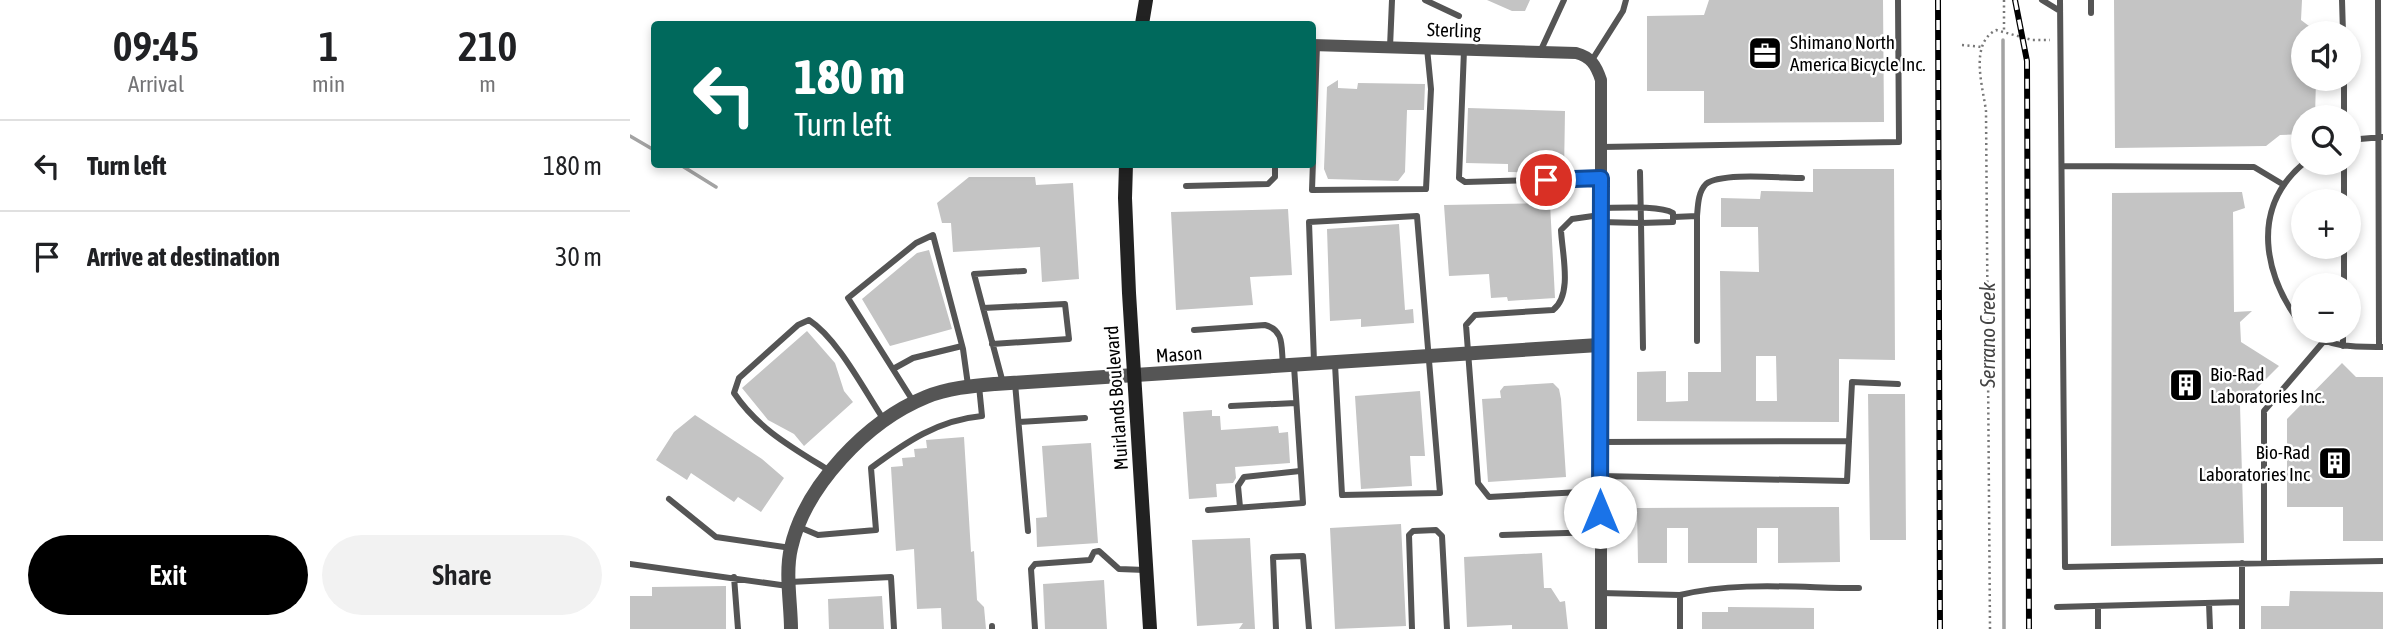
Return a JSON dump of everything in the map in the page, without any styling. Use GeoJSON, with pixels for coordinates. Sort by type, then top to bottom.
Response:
{"type":"FeatureCollection","features":[{"type":"Feature","properties":{"kind":"main road"},"geometry":{"type":"LineString","coordinates":[[1142,21],[1146,0]]}},
{"type":"Feature","properties":{"kind":"main road","name":"Muirlands Boulevard"},"geometry":{"type":"LineString","coordinates":[[1126,168],[1133,376],[1150,629]]}},
{"type":"Feature","properties":{"kind":"street","name":"Sterling"},"geometry":{"type":"LineString","coordinates":[[1316,45],[1576,53],[1592,60]]}},
{"type":"Feature","properties":{"kind":"street"},"geometry":{"type":"LineString","coordinates":[[1592,60],[1601,80],[1601,629]]}},
{"type":"Feature","properties":{"kind":"street","name":"Mason"},"geometry":{"type":"LineString","coordinates":[[792,629],[791,548],[798,526],[816,490],[830,471],[885,422],[926,397],[974,386],[1009,383],[1600,345]]}},
{"type":"Feature","properties":{"kind":"lane"},"geometry":{"type":"LineString","coordinates":[[1390,47],[1392,0]]}},
{"type":"Feature","properties":{"kind":"lane"},"geometry":{"type":"LineString","coordinates":[[1424,0],[1459,16]]}},
{"type":"Feature","properties":{"kind":"lane"},"geometry":{"type":"LineString","coordinates":[[1540,52],[1564,0]]}},
{"type":"Feature","properties":{"kind":"lane"},"geometry":{"type":"LineString","coordinates":[[1592,60],[1623,11],[1626,0]]}},
{"type":"Feature","properties":{"kind":"lane"},"geometry":{"type":"LineString","coordinates":[[1601,146],[1899,142],[1898,0]]}},
{"type":"Feature","properties":{"kind":"lane"},"geometry":{"type":"LineString","coordinates":[[2042,0],[2060,11]]}},
{"type":"Feature","properties":{"kind":"lane"},"geometry":{"type":"LineString","coordinates":[[2060,0],[2065,567],[2383,561]]}},
{"type":"Feature","properties":{"kind":"lane"},"geometry":{"type":"LineString","coordinates":[[2091,0],[2091,13]]}},
{"type":"Feature","properties":{"kind":"lane"},"geometry":{"type":"LineString","coordinates":[[2342,0],[2343,21]]}},
{"type":"Feature","properties":{"kind":"lane"},"geometry":{"type":"LineString","coordinates":[[2332,343],[2381,347],[2378,0]]}},
{"type":"Feature","properties":{"kind":"lane"},"geometry":{"type":"LineString","coordinates":[[1312,168],[1312,190],[1426,189],[1430,89],[1427,48]]}},
{"type":"Feature","properties":{"kind":"lane"},"geometry":{"type":"LineString","coordinates":[[1464,50],[1459,178],[1465,182],[1601,178]]}},
{"type":"Feature","properties":{"kind":"lane"},"geometry":{"type":"LineString","coordinates":[[2361,139],[2381,137]]}},
{"type":"Feature","properties":{"kind":"lane"},"geometry":{"type":"LineString","coordinates":[[2062,166],[2254,167],[2284,185]]}},
{"type":"Feature","properties":{"kind":"lane"},"geometry":{"type":"LineString","coordinates":[[1186,186],[1268,184],[1275,177],[1275,168]]}},
{"type":"Feature","properties":{"kind":"lane"},"geometry":{"type":"LineString","coordinates":[[1640,172],[1643,348]]}},
{"type":"Feature","properties":{"kind":"lane"},"geometry":{"type":"LineString","coordinates":[[2291,312],[2270,271],[2268,233],[2273,207],[2284,185],[2293,175]]}},
{"type":"Feature","properties":{"kind":"lane"},"geometry":{"type":"LineString","coordinates":[[1697,341],[1697,216],[1700,194],[1707,183],[1720,178],[1802,178]]}},
{"type":"Feature","properties":{"kind":"lane"},"geometry":{"type":"LineString","coordinates":[[1600,491],[1489,497],[1485,494],[1478,483],[1466,325],[1475,315],[1553,310],[1559,306],[1564,295],[1561,230],[1572,219],[1641,209],[1668,210],[1674,217]]}},
{"type":"Feature","properties":{"kind":"lane"},"geometry":{"type":"LineString","coordinates":[[1600,215],[1642,223],[1669,224],[1674,217]]}},
{"type":"Feature","properties":{"kind":"lane"},"geometry":{"type":"LineString","coordinates":[[1314,364],[1309,222],[1417,216],[1440,493],[1342,495],[1335,363]]}},
{"type":"Feature","properties":{"kind":"lane"},"geometry":{"type":"LineString","coordinates":[[1674,217],[1697,216]]}},
{"type":"Feature","properties":{"kind":"lane"},"geometry":{"type":"LineString","coordinates":[[798,526],[818,535],[876,530],[871,468],[906,441],[939,425],[958,418],[982,416],[933,235],[916,243],[848,298],[914,404]]}},
{"type":"Feature","properties":{"kind":"lane"},"geometry":{"type":"LineString","coordinates":[[1024,271],[974,274],[992,344],[1009,383],[1018,422],[1027,531]]}},
{"type":"Feature","properties":{"kind":"lane"},"geometry":{"type":"LineString","coordinates":[[983,308],[1065,304],[1069,339],[992,344]]}},
{"type":"Feature","properties":{"kind":"lane"},"geometry":{"type":"LineString","coordinates":[[830,471],[765,429],[750,416],[734,393],[739,377],[798,325],[809,320],[820,327],[885,422]]}},
{"type":"Feature","properties":{"kind":"lane"},"geometry":{"type":"LineString","coordinates":[[1195,330],[1265,325],[1274,327],[1280,335],[1289,366],[1296,403],[1303,503],[1209,510]]}},
{"type":"Feature","properties":{"kind":"lane"},"geometry":{"type":"LineString","coordinates":[[2264,563],[2264,411],[2322,343]]}},
{"type":"Feature","properties":{"kind":"lane"},"geometry":{"type":"LineString","coordinates":[[892,369],[913,358],[962,346]]}},
{"type":"Feature","properties":{"kind":"lane"},"geometry":{"type":"LineString","coordinates":[[1600,476],[1847,481],[1852,382],[1898,384]]}},
{"type":"Feature","properties":{"kind":"lane"},"geometry":{"type":"LineString","coordinates":[[1231,406],[1296,403]]}},
{"type":"Feature","properties":{"kind":"lane"},"geometry":{"type":"LineString","coordinates":[[1018,422],[1085,418]]}},
{"type":"Feature","properties":{"kind":"lane"},"geometry":{"type":"LineString","coordinates":[[1600,442],[1849,441]]}},
{"type":"Feature","properties":{"kind":"lane"},"geometry":{"type":"LineString","coordinates":[[1240,507],[1238,486],[1244,477],[1300,471]]}},
{"type":"Feature","properties":{"kind":"lane"},"geometry":{"type":"LineString","coordinates":[[669,499],[716,537],[791,548]]}},
{"type":"Feature","properties":{"kind":"lane"},"geometry":{"type":"LineString","coordinates":[[1412,629],[1409,535],[1413,531],[1436,530],[1442,536],[1447,629]]}},
{"type":"Feature","properties":{"kind":"lane"},"geometry":{"type":"LineString","coordinates":[[1503,535],[1601,532]]}},
{"type":"Feature","properties":{"kind":"lane"},"geometry":{"type":"LineString","coordinates":[[1035,629],[1031,569],[1035,564],[1090,560],[1094,552],[1099,551],[1119,569],[1147,570]]}},
{"type":"Feature","properties":{"kind":"lane"},"geometry":{"type":"LineString","coordinates":[[1276,629],[1273,557],[1303,556],[1309,629]]}},
{"type":"Feature","properties":{"kind":"lane"},"geometry":{"type":"LineString","coordinates":[[2242,563],[2242,629]]}},
{"type":"Feature","properties":{"kind":"lane"},"geometry":{"type":"LineString","coordinates":[[630,565],[790,584],[891,576],[894,629]]}},
{"type":"Feature","properties":{"kind":"lane"},"geometry":{"type":"LineString","coordinates":[[734,577],[738,629]]}},
{"type":"Feature","properties":{"kind":"lane"},"geometry":{"type":"LineString","coordinates":[[1601,593],[1680,595],[1715,589],[1859,589]]}},
{"type":"Feature","properties":{"kind":"lane"},"geometry":{"type":"LineString","coordinates":[[1680,595],[1680,629]]}},
{"type":"Feature","properties":{"kind":"lane"},"geometry":{"type":"LineString","coordinates":[[2208,603],[2210,629]]}},
{"type":"Feature","properties":{"kind":"lane"},"geometry":{"type":"LineString","coordinates":[[2057,607],[2242,603]]}},
{"type":"Feature","properties":{"kind":"lane"},"geometry":{"type":"LineString","coordinates":[[2098,606],[2098,629]]}},
{"type":"Feature","properties":{"kind":"path"},"geometry":{"type":"LineString","coordinates":[[2004,0],[2004,30]]}},
{"type":"Feature","properties":{"kind":"path"},"geometry":{"type":"LineString","coordinates":[[1990,629],[1986,111],[1980,56],[1988,35],[2004,30],[2032,40],[2061,40]]}},
{"type":"Feature","properties":{"kind":"path"},"geometry":{"type":"LineString","coordinates":[[1962,45],[1982,47]]}},
{"type":"Feature","properties":{"kind":"building"},"geometry":{"type":"Polygon","coordinates":[[[1487,0],[1530,0],[1525,11],[1512,11],[1487,0]]]}},
{"type":"Feature","properties":{"kind":"building","name":"Shimano North America Bicycle Inc."},"geometry":{"type":"Polygon","coordinates":[[[1709,0],[1883,0],[1884,122],[1704,123],[1704,91],[1647,91],[1647,16],[1704,15],[1709,0]]]}},
{"type":"Feature","properties":{"kind":"building"},"geometry":{"type":"Polygon","coordinates":[[[2114,0],[2302,0],[2302,21],[2291,21],[2291,91],[2316,91],[2315,105],[2291,105],[2291,135],[2280,135],[2266,146],[2115,148],[2114,0]]]}},
{"type":"Feature","properties":{"kind":"building"},"geometry":{"type":"Polygon","coordinates":[[[1338,80],[1338,88],[1357,89],[1358,83],[1425,84],[1424,110],[1407,110],[1405,172],[1398,181],[1328,179],[1324,169],[1327,87],[1338,80]]]}},
{"type":"Feature","properties":{"kind":"building"},"geometry":{"type":"Polygon","coordinates":[[[1468,108],[1565,111],[1564,173],[1508,172],[1508,164],[1466,163],[1468,108]]]}},
{"type":"Feature","properties":{"kind":"building"},"geometry":{"type":"Polygon","coordinates":[[[1813,169],[1894,169],[1895,360],[1839,359],[1839,422],[1637,421],[1637,372],[1666,371],[1666,402],[1688,401],[1688,372],[1721,372],[1720,271],[1759,272],[1758,227],[1721,227],[1721,198],[1760,199],[1761,191],[1813,192],[1813,169]],[[1756,356],[1756,401],[1777,401],[1776,356],[1756,356]]]}},
{"type":"Feature","properties":{"kind":"building"},"geometry":{"type":"Polygon","coordinates":[[[969,177],[1035,177],[1036,185],[1073,183],[1079,279],[1042,282],[1040,247],[953,252],[951,223],[942,223],[937,203],[969,177]]]}},
{"type":"Feature","properties":{"kind":"building","name":"Bio-Rad Laboratories Inc."},"geometry":{"type":"Polygon","coordinates":[[[2242,192],[2245,208],[2233,212],[2234,312],[2252,311],[2240,322],[2241,342],[2279,366],[2240,405],[2244,543],[2111,546],[2112,193],[2242,192]]]}},
{"type":"Feature","properties":{"kind":"building"},"geometry":{"type":"Polygon","coordinates":[[[1550,203],[1555,298],[1508,301],[1507,297],[1491,298],[1489,274],[1449,276],[1444,205],[1550,203]]]}},
{"type":"Feature","properties":{"kind":"building"},"geometry":{"type":"Polygon","coordinates":[[[1288,209],[1292,275],[1250,277],[1253,305],[1176,310],[1171,212],[1288,209]]]}},
{"type":"Feature","properties":{"kind":"building"},"geometry":{"type":"Polygon","coordinates":[[[1399,224],[1405,310],[1413,309],[1414,323],[1361,327],[1361,319],[1330,321],[1327,229],[1399,224]]]}},
{"type":"Feature","properties":{"kind":"building"},"geometry":{"type":"Polygon","coordinates":[[[929,250],[952,329],[890,346],[862,299],[917,253],[929,250]]]}},
{"type":"Feature","properties":{"kind":"building"},"geometry":{"type":"Polygon","coordinates":[[[807,331],[835,363],[844,391],[853,402],[804,446],[794,434],[768,420],[742,388],[807,331]]]}},
{"type":"Feature","properties":{"kind":"building","name":"Bio-Rad Laboratories Inc"},"geometry":{"type":"Polygon","coordinates":[[[2342,363],[2356,377],[2383,377],[2383,541],[2343,541],[2343,507],[2287,507],[2287,419],[2342,363]]]}},
{"type":"Feature","properties":{"kind":"building"},"geometry":{"type":"Polygon","coordinates":[[[1553,383],[1559,389],[1561,399],[1566,477],[1488,482],[1482,399],[1501,398],[1500,391],[1504,386],[1553,383]]]}},
{"type":"Feature","properties":{"kind":"building"},"geometry":{"type":"Polygon","coordinates":[[[1420,391],[1425,456],[1410,456],[1412,486],[1361,489],[1355,396],[1420,391]]]}},
{"type":"Feature","properties":{"kind":"building"},"geometry":{"type":"Polygon","coordinates":[[[1868,394],[1905,394],[1906,540],[1870,540],[1868,394]]]}},
{"type":"Feature","properties":{"kind":"building"},"geometry":{"type":"Polygon","coordinates":[[[1212,410],[1212,416],[1220,416],[1221,430],[1278,426],[1279,433],[1288,432],[1290,463],[1235,467],[1236,478],[1233,483],[1216,484],[1217,497],[1189,499],[1183,412],[1212,410]]]}},
{"type":"Feature","properties":{"kind":"building"},"geometry":{"type":"Polygon","coordinates":[[[695,415],[762,459],[784,478],[761,512],[738,497],[734,502],[691,473],[687,480],[656,460],[674,432],[695,415]]]}},
{"type":"Feature","properties":{"kind":"building"},"geometry":{"type":"Polygon","coordinates":[[[964,437],[971,552],[974,551],[977,600],[984,607],[986,629],[942,629],[941,608],[917,609],[914,549],[896,551],[891,467],[903,466],[902,458],[915,457],[914,449],[927,448],[926,440],[964,437]]]}},
{"type":"Feature","properties":{"kind":"building"},"geometry":{"type":"Polygon","coordinates":[[[1091,443],[1098,543],[1037,547],[1036,518],[1047,517],[1042,446],[1091,443]]]}},
{"type":"Feature","properties":{"kind":"building"},"geometry":{"type":"Polygon","coordinates":[[[1839,507],[1840,562],[1778,563],[1778,528],[1757,528],[1757,563],[1688,563],[1688,528],[1667,528],[1667,563],[1638,563],[1637,508],[1839,507]]]}},
{"type":"Feature","properties":{"kind":"building"},"geometry":{"type":"Polygon","coordinates":[[[1401,524],[1406,626],[1335,629],[1330,528],[1401,524]]]}},
{"type":"Feature","properties":{"kind":"building"},"geometry":{"type":"Polygon","coordinates":[[[1250,538],[1255,629],[1239,629],[1243,623],[1197,626],[1192,540],[1250,538]]]}},
{"type":"Feature","properties":{"kind":"building"},"geometry":{"type":"Polygon","coordinates":[[[1542,553],[1544,588],[1551,588],[1560,602],[1565,601],[1568,629],[1512,629],[1512,625],[1467,627],[1464,557],[1542,553]]]}},
{"type":"Feature","properties":{"kind":"building"},"geometry":{"type":"Polygon","coordinates":[[[1104,580],[1107,629],[1045,629],[1043,584],[1104,580]]]}},
{"type":"Feature","properties":{"kind":"building"},"geometry":{"type":"Polygon","coordinates":[[[726,586],[726,629],[630,629],[630,596],[652,596],[652,587],[726,586]]]}},
{"type":"Feature","properties":{"kind":"building"},"geometry":{"type":"Polygon","coordinates":[[[2290,591],[2383,592],[2383,629],[2261,629],[2261,606],[2289,606],[2290,591]]]}},
{"type":"Feature","properties":{"kind":"building"},"geometry":{"type":"Polygon","coordinates":[[[882,596],[884,629],[829,629],[828,599],[882,596]]]}},
{"type":"Feature","properties":{"kind":"building"},"geometry":{"type":"Polygon","coordinates":[[[1728,607],[1814,608],[1814,629],[1702,629],[1702,612],[1728,612],[1728,607]]]}},
{"type":"Feature","properties":{"kind":"waterway","name":"Serrano Creek"},"geometry":{"type":"LineString","coordinates":[[2003,40],[2004,629]]}},
{"type":"Feature","properties":{"kind":"waterway"},"geometry":{"type":"LineString","coordinates":[[630,136],[651,148]]}},
{"type":"Feature","properties":{"kind":"waterway"},"geometry":{"type":"LineString","coordinates":[[685,168],[716,187]]}},
{"type":"Feature","properties":{"kind":"railway"},"geometry":{"type":"LineString","coordinates":[[1938,0],[1940,629]]}},
{"type":"Feature","properties":{"kind":"railway"},"geometry":{"type":"LineString","coordinates":[[2015,0],[2027,61],[2029,629]]}},
{"type":"Feature","properties":{"kind":"place","name":"Shimano North America Bicycle Inc."},"geometry":{"type":"Point","coordinates":[1765,53]}},
{"type":"Feature","properties":{"kind":"place","name":"Bio-Rad Laboratories Inc."},"geometry":{"type":"Point","coordinates":[2186,385]}},
{"type":"Feature","properties":{"kind":"place","name":"Bio-Rad Laboratories Inc"},"geometry":{"type":"Point","coordinates":[2335,463]}},
{"type":"Feature","properties":{"kind":"route"},"geometry":{"type":"LineString","coordinates":[[1546,180],[1601,178],[1600,512]]}}]}
